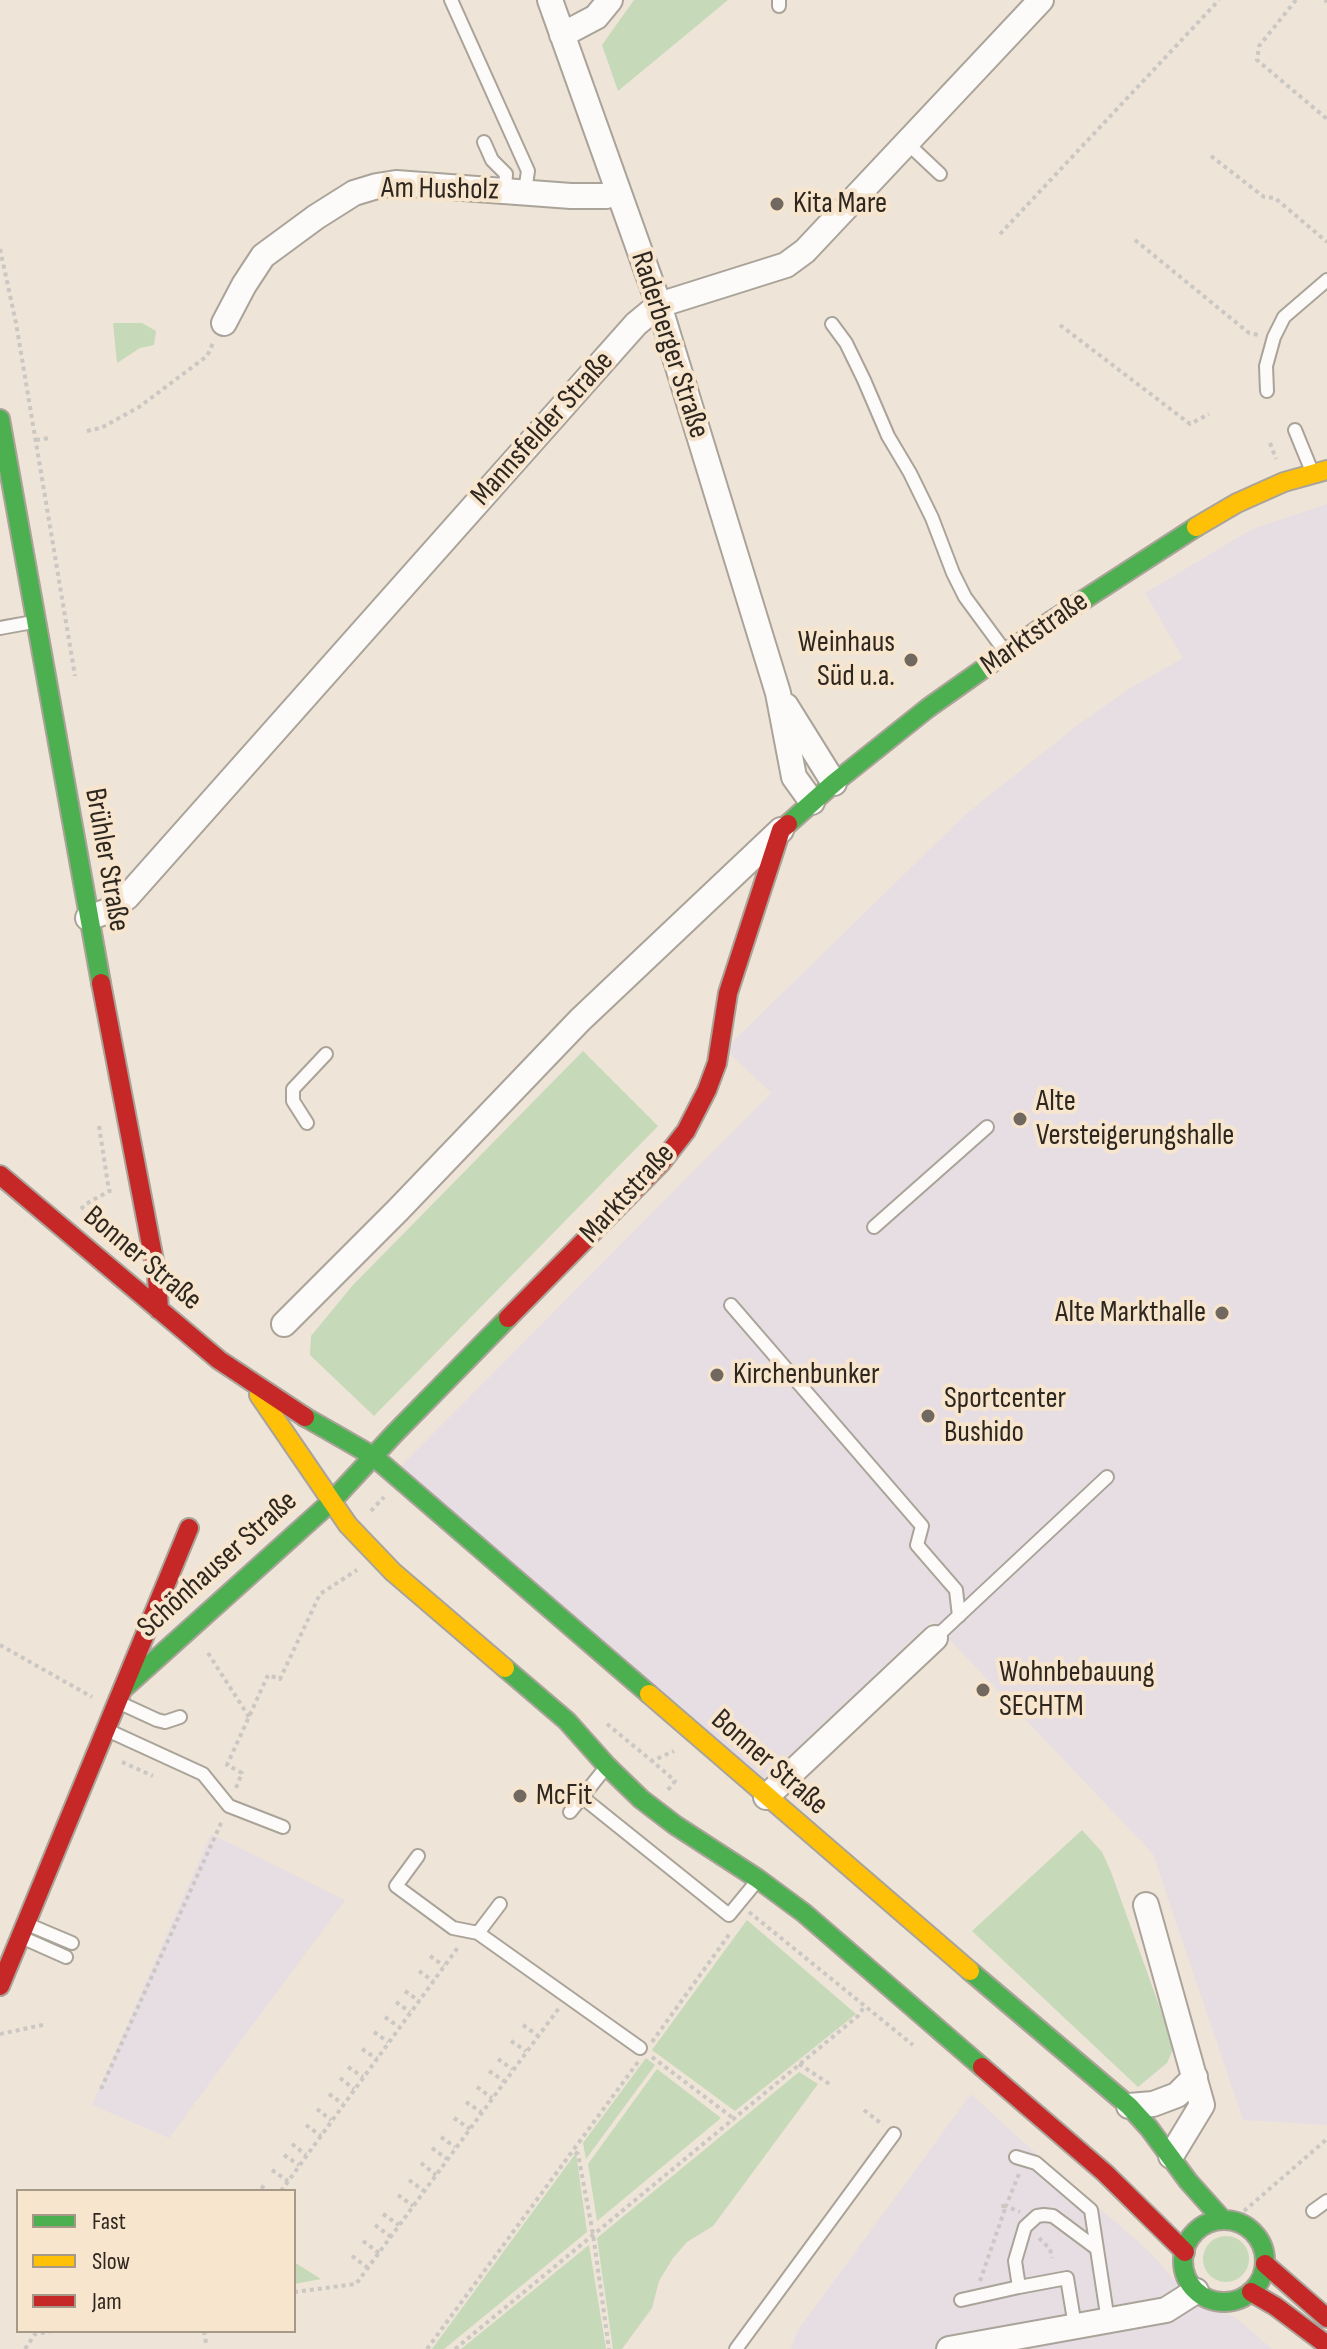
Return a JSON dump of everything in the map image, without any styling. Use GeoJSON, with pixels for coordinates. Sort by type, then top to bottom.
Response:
{"type":"FeatureCollection","features":[{"type":"Feature","properties":{"kind":"main road","name":"Brühler Straße"},"geometry":{"type":"LineString","coordinates":[[1,425],[15,535],[36,622],[88,918],[157,1276],[159,1310]]}},
{"type":"Feature","properties":{"kind":"main road","name":"Marktstraße"},"geometry":{"type":"LineString","coordinates":[[349,1483],[661,1163],[686,1131],[717,1063],[728,993],[781,830],[928,708],[1051,621],[1199,525],[1284,482],[1320,472]]}},
{"type":"Feature","properties":{"kind":"main road","name":"Bonner Straße"},"geometry":{"type":"LineString","coordinates":[[0,1175],[219,1360],[292,1410],[373,1456],[1129,2106],[1188,2181],[1227,2220]]}},
{"type":"Feature","properties":{"kind":"main road","name":"Bonner Straße"},"geometry":{"type":"LineString","coordinates":[[250,1382],[348,1525],[393,1572],[567,1721],[641,1799],[804,1913],[1085,2155],[1185,2252]]}},
{"type":"Feature","properties":{"kind":"main road","name":"Schönhauser Straße"},"geometry":{"type":"LineString","coordinates":[[119,1700],[349,1483]]}},
{"type":"Feature","properties":{"kind":"main road","name":"Schönhauser Straße"},"geometry":{"type":"LineString","coordinates":[[0,1986],[189,1528]]}},
{"type":"Feature","properties":{"kind":"main road"},"geometry":{"type":"LineString","coordinates":[[1227,2220],[1246,2226],[1257,2236],[1264,2249],[1265,2264],[1261,2279],[1251,2292],[1240,2299],[1226,2302],[1212,2300],[1196,2291],[1183,2266],[1191,2237],[1203,2226],[1227,2220]]}},
{"type":"Feature","properties":{"kind":"main road"},"geometry":{"type":"LineString","coordinates":[[1265,2264],[1327,2318]]}},
{"type":"Feature","properties":{"kind":"main road"},"geometry":{"type":"LineString","coordinates":[[1251,2292],[1327,2345]]}},
{"type":"Feature","properties":{"kind":"street","name":"Raderberger Straße"},"geometry":{"type":"LineString","coordinates":[[550,0],[659,305],[778,693],[794,777],[812,802]]}},
{"type":"Feature","properties":{"kind":"street"},"geometry":{"type":"LineString","coordinates":[[562,35],[596,17],[610,0]]}},
{"type":"Feature","properties":{"kind":"street","name":"Mannsfelder Straße"},"geometry":{"type":"LineString","coordinates":[[88,918],[108,911],[127,897],[636,324],[659,305],[786,265],[805,251],[1041,0]]}},
{"type":"Feature","properties":{"kind":"street","name":"Am Husholz"},"geometry":{"type":"LineString","coordinates":[[224,323],[263,256],[354,193],[396,183],[606,196],[618,192]]}},
{"type":"Feature","properties":{"kind":"street","name":"Raderberger Straße"},"geometry":{"type":"LineString","coordinates":[[778,693],[834,783]]}},
{"type":"Feature","properties":{"kind":"street","name":"Marktstraße"},"geometry":{"type":"LineString","coordinates":[[284,1324],[398,1210],[560,1039],[781,830]]}},
{"type":"Feature","properties":{"kind":"street"},"geometry":{"type":"LineString","coordinates":[[766,1797],[935,1638]]}},
{"type":"Feature","properties":{"kind":"street"},"geometry":{"type":"LineString","coordinates":[[1146,1905],[1202,2105],[1171,2156]]}},
{"type":"Feature","properties":{"kind":"street"},"geometry":{"type":"LineString","coordinates":[[1129,2106],[1153,2104],[1177,2095],[1195,2077]]}},
{"type":"Feature","properties":{"kind":"street"},"geometry":{"type":"LineString","coordinates":[[949,2349],[983,2346],[1166,2310],[1196,2291]]}},
{"type":"Feature","properties":{"kind":"lane"},"geometry":{"type":"LineString","coordinates":[[451,0],[528,171],[515,190],[506,174],[492,160],[484,142]]}},
{"type":"Feature","properties":{"kind":"lane"},"geometry":{"type":"LineString","coordinates":[[906,142],[940,174]]}},
{"type":"Feature","properties":{"kind":"lane"},"geometry":{"type":"LineString","coordinates":[[1267,391],[1266,366],[1274,337],[1284,317],[1327,280]]}},
{"type":"Feature","properties":{"kind":"lane"},"geometry":{"type":"LineString","coordinates":[[832,324],[858,368],[888,436],[932,518],[965,597],[1006,653]]}},
{"type":"Feature","properties":{"kind":"lane","name":"Marktstraße"},"geometry":{"type":"LineString","coordinates":[[1295,430],[1320,472]]}},
{"type":"Feature","properties":{"kind":"lane"},"geometry":{"type":"LineString","coordinates":[[0,628],[36,622]]}},
{"type":"Feature","properties":{"kind":"lane"},"geometry":{"type":"LineString","coordinates":[[307,1123],[293,1101],[293,1089],[326,1054]]}},
{"type":"Feature","properties":{"kind":"lane"},"geometry":{"type":"LineString","coordinates":[[874,1227],[987,1127]]}},
{"type":"Feature","properties":{"kind":"lane"},"geometry":{"type":"LineString","coordinates":[[731,1305],[922,1526],[917,1545],[956,1590],[959,1616]]}},
{"type":"Feature","properties":{"kind":"lane"},"geometry":{"type":"LineString","coordinates":[[935,1638],[1107,1477]]}},
{"type":"Feature","properties":{"kind":"lane"},"geometry":{"type":"LineString","coordinates":[[119,1700],[157,1720],[165,1722],[180,1717]]}},
{"type":"Feature","properties":{"kind":"lane"},"geometry":{"type":"LineString","coordinates":[[106,1729],[203,1774],[229,1806],[283,1827]]}},
{"type":"Feature","properties":{"kind":"lane"},"geometry":{"type":"LineString","coordinates":[[570,1812],[607,1766]]}},
{"type":"Feature","properties":{"kind":"lane"},"geometry":{"type":"LineString","coordinates":[[582,1797],[729,1915],[758,1879]]}},
{"type":"Feature","properties":{"kind":"lane"},"geometry":{"type":"LineString","coordinates":[[418,1856],[396,1886],[453,1928],[474,1932],[643,2050]]}},
{"type":"Feature","properties":{"kind":"lane"},"geometry":{"type":"LineString","coordinates":[[474,1932],[500,1904]]}},
{"type":"Feature","properties":{"kind":"lane"},"geometry":{"type":"LineString","coordinates":[[23,1930],[72,1943]]}},
{"type":"Feature","properties":{"kind":"lane"},"geometry":{"type":"LineString","coordinates":[[23,1930],[66,1957]]}},
{"type":"Feature","properties":{"kind":"lane"},"geometry":{"type":"LineString","coordinates":[[736,2349],[894,2134]]}},
{"type":"Feature","properties":{"kind":"lane"},"geometry":{"type":"LineString","coordinates":[[1019,2162],[1036,2163],[1091,2210],[1108,2321]]}},
{"type":"Feature","properties":{"kind":"lane"},"geometry":{"type":"LineString","coordinates":[[1313,2211],[1327,2201]]}},
{"type":"Feature","properties":{"kind":"lane"},"geometry":{"type":"LineString","coordinates":[[1019,2287],[1015,2261],[1025,2227],[1037,2216],[1053,2216],[1096,2248]]}},
{"type":"Feature","properties":{"kind":"lane"},"geometry":{"type":"LineString","coordinates":[[961,2300],[1067,2278],[1075,2326]]}},
{"type":"Feature","properties":{"kind":"path"},"geometry":{"type":"LineString","coordinates":[[1000,234],[1219,0]]}},
{"type":"Feature","properties":{"kind":"path"},"geometry":{"type":"LineString","coordinates":[[1296,0],[1259,46],[1257,60],[1327,119]]}},
{"type":"Feature","properties":{"kind":"path"},"geometry":{"type":"LineString","coordinates":[[1211,156],[1264,197],[1275,198],[1327,242]]}},
{"type":"Feature","properties":{"kind":"path"},"geometry":{"type":"LineString","coordinates":[[1135,240],[1249,333],[1274,337]]}},
{"type":"Feature","properties":{"kind":"path"},"geometry":{"type":"LineString","coordinates":[[87,431],[101,428],[139,407],[207,356],[224,323]]}},
{"type":"Feature","properties":{"kind":"path"},"geometry":{"type":"LineString","coordinates":[[1060,325],[1190,424],[1209,414]]}},
{"type":"Feature","properties":{"kind":"path"},"geometry":{"type":"LineString","coordinates":[[35,440],[49,438]]}},
{"type":"Feature","properties":{"kind":"path"},"geometry":{"type":"LineString","coordinates":[[63,1229],[86,1204],[109,1191]]}},
{"type":"Feature","properties":{"kind":"path"},"geometry":{"type":"LineString","coordinates":[[0,1645],[119,1700]]}},
{"type":"Feature","properties":{"kind":"path"},"geometry":{"type":"LineString","coordinates":[[208,1653],[249,1717]]}},
{"type":"Feature","properties":{"kind":"path"},"geometry":{"type":"LineString","coordinates":[[607,1724],[675,1781],[662,1798],[648,1790],[641,1799]]}},
{"type":"Feature","properties":{"kind":"path"},"geometry":{"type":"LineString","coordinates":[[652,1761],[686,1745],[677,1736],[685,1727]]}},
{"type":"Feature","properties":{"kind":"path"},"geometry":{"type":"LineString","coordinates":[[97,1751],[153,1776]]}},
{"type":"Feature","properties":{"kind":"path"},"geometry":{"type":"LineString","coordinates":[[741,1917],[747,1911]]}},
{"type":"Feature","properties":{"kind":"path"},"geometry":{"type":"LineString","coordinates":[[427,2349],[733,1929]]}},
{"type":"Feature","properties":{"kind":"path"},"geometry":{"type":"LineString","coordinates":[[282,2189],[444,1966],[474,1932]]}},
{"type":"Feature","properties":{"kind":"path"},"geometry":{"type":"LineString","coordinates":[[430,1956],[444,1966]]}},
{"type":"Feature","properties":{"kind":"path"},"geometry":{"type":"LineString","coordinates":[[419,1971],[433,1981]]}},
{"type":"Feature","properties":{"kind":"path"},"geometry":{"type":"LineString","coordinates":[[405,1991],[419,2001]]}},
{"type":"Feature","properties":{"kind":"path"},"geometry":{"type":"LineString","coordinates":[[296,2292],[356,2284],[567,1996]]}},
{"type":"Feature","properties":{"kind":"path"},"geometry":{"type":"LineString","coordinates":[[396,2002],[410,2012]]}},
{"type":"Feature","properties":{"kind":"path"},"geometry":{"type":"LineString","coordinates":[[455,2349],[858,2016],[864,2007]]}},
{"type":"Feature","properties":{"kind":"path"},"geometry":{"type":"LineString","coordinates":[[385,2017],[399,2027]]}},
{"type":"Feature","properties":{"kind":"path"},"geometry":{"type":"LineString","coordinates":[[0,2034],[47,2024]]}},
{"type":"Feature","properties":{"kind":"path"},"geometry":{"type":"LineString","coordinates":[[523,2025],[538,2036]]}},
{"type":"Feature","properties":{"kind":"path"},"geometry":{"type":"LineString","coordinates":[[374,2032],[388,2043]]}},
{"type":"Feature","properties":{"kind":"path"},"geometry":{"type":"LineString","coordinates":[[511,2041],[526,2052]]}},
{"type":"Feature","properties":{"kind":"path"},"geometry":{"type":"LineString","coordinates":[[362,2049],[377,2059]]}},
{"type":"Feature","properties":{"kind":"path"},"geometry":{"type":"LineString","coordinates":[[643,2050],[733,2118]]}},
{"type":"Feature","properties":{"kind":"path"},"geometry":{"type":"LineString","coordinates":[[498,2059],[513,2070]]}},
{"type":"Feature","properties":{"kind":"path"},"geometry":{"type":"LineString","coordinates":[[799,2064],[831,2085]]}},
{"type":"Feature","properties":{"kind":"path"},"geometry":{"type":"LineString","coordinates":[[348,2067],[363,2077]]}},
{"type":"Feature","properties":{"kind":"path"},"geometry":{"type":"LineString","coordinates":[[489,2071],[504,2082]]}},
{"type":"Feature","properties":{"kind":"path"},"geometry":{"type":"LineString","coordinates":[[340,2078],[355,2089]]}},
{"type":"Feature","properties":{"kind":"path"},"geometry":{"type":"LineString","coordinates":[[477,2087],[492,2098]]}},
{"type":"Feature","properties":{"kind":"path"},"geometry":{"type":"LineString","coordinates":[[329,2094],[343,2105]]}},
{"type":"Feature","properties":{"kind":"path"},"geometry":{"type":"LineString","coordinates":[[466,2102],[481,2113]]}},
{"type":"Feature","properties":{"kind":"path"},"geometry":{"type":"LineString","coordinates":[[317,2109],[332,2121]]}},
{"type":"Feature","properties":{"kind":"path"},"geometry":{"type":"LineString","coordinates":[[864,2110],[894,2134]]}},
{"type":"Feature","properties":{"kind":"path"},"geometry":{"type":"LineString","coordinates":[[454,2118],[470,2129]]}},
{"type":"Feature","properties":{"kind":"path"},"geometry":{"type":"LineString","coordinates":[[585,2121],[592,2126]]}},
{"type":"Feature","properties":{"kind":"path"},"geometry":{"type":"LineString","coordinates":[[306,2125],[321,2136]]}},
{"type":"Feature","properties":{"kind":"path"},"geometry":{"type":"LineString","coordinates":[[441,2137],[456,2148]]}},
{"type":"Feature","properties":{"kind":"path"},"geometry":{"type":"LineString","coordinates":[[1227,2220],[1327,2139]]}},
{"type":"Feature","properties":{"kind":"path"},"geometry":{"type":"LineString","coordinates":[[292,2144],[307,2155]]}},
{"type":"Feature","properties":{"kind":"path"},"geometry":{"type":"LineString","coordinates":[[432,2148],[447,2159]]}},
{"type":"Feature","properties":{"kind":"path"},"geometry":{"type":"LineString","coordinates":[[574,2151],[578,2154],[593,2234],[609,2349]]}},
{"type":"Feature","properties":{"kind":"path"},"geometry":{"type":"LineString","coordinates":[[284,2155],[299,2165]]}},
{"type":"Feature","properties":{"kind":"path"},"geometry":{"type":"LineString","coordinates":[[975,2296],[1002,2206],[1016,2177],[1019,2162]]}},
{"type":"Feature","properties":{"kind":"path"},"geometry":{"type":"LineString","coordinates":[[421,2163],[436,2175]]}},
{"type":"Feature","properties":{"kind":"path"},"geometry":{"type":"LineString","coordinates":[[272,2170],[288,2181]]}},
{"type":"Feature","properties":{"kind":"path"},"geometry":{"type":"LineString","coordinates":[[548,2173],[554,2178]]}},
{"type":"Feature","properties":{"kind":"path"},"geometry":{"type":"LineString","coordinates":[[409,2180],[424,2191]]}},
{"type":"Feature","properties":{"kind":"path"},"geometry":{"type":"LineString","coordinates":[[261,2186],[265,2189]]}},
{"type":"Feature","properties":{"kind":"path"},"geometry":{"type":"LineString","coordinates":[[398,2195],[413,2206]]}},
{"type":"Feature","properties":{"kind":"path"},"geometry":{"type":"LineString","coordinates":[[383,2214],[399,2225]]}},
{"type":"Feature","properties":{"kind":"path"},"geometry":{"type":"LineString","coordinates":[[1029,2221],[1040,2240],[1050,2249],[1052,2258]]}},
{"type":"Feature","properties":{"kind":"path"},"geometry":{"type":"LineString","coordinates":[[375,2225],[391,2237]]}},
{"type":"Feature","properties":{"kind":"path"},"geometry":{"type":"LineString","coordinates":[[363,2241],[379,2253]]}},
{"type":"Feature","properties":{"kind":"path"},"geometry":{"type":"LineString","coordinates":[[496,2242],[503,2247]]}},
{"type":"Feature","properties":{"kind":"path"},"geometry":{"type":"LineString","coordinates":[[352,2256],[368,2268]]}},
{"type":"Feature","properties":{"kind":"path"},"geometry":{"type":"LineString","coordinates":[[458,2295],[464,2299]]}},
{"type":"Feature","properties":{"kind":"path"},"geometry":{"type":"LineString","coordinates":[[204,2333],[206,2343]]}},
{"type":"Feature","properties":{"kind":"shaded area"},"geometry":{"type":"Polygon","coordinates":[[[1327,504],[1327,2125],[1243,2120],[1153,1854],[932,1621],[761,1782],[397,1470],[771,1093],[725,1049],[967,813],[1079,724],[1132,687],[1183,658],[1145,593],[1252,529],[1327,504]]]}},
{"type":"Feature","properties":{"kind":"shaded area"},"geometry":{"type":"Polygon","coordinates":[[[211,1834],[345,1900],[169,2138],[92,2105],[211,1834]]]}},
{"type":"Feature","properties":{"kind":"shaded area"},"geometry":{"type":"Polygon","coordinates":[[[971,2094],[1153,2255],[1184,2291],[1209,2307],[1235,2317],[1272,2349],[791,2349],[798,2330],[971,2094]]]}},
{"type":"Feature","properties":{"kind":"green space"},"geometry":{"type":"Polygon","coordinates":[[[634,0],[728,0],[618,91],[602,45],[634,0]]]}},
{"type":"Feature","properties":{"kind":"green space"},"geometry":{"type":"Polygon","coordinates":[[[113,323],[142,323],[156,331],[154,345],[140,348],[117,363],[113,323]]]}},
{"type":"Feature","properties":{"kind":"green space"},"geometry":{"type":"Polygon","coordinates":[[[583,1051],[658,1126],[374,1416],[310,1355],[311,1336],[353,1285],[583,1051]]]}},
{"type":"Feature","properties":{"kind":"green space"},"geometry":{"type":"Polygon","coordinates":[[[1082,1830],[1102,1852],[1111,1872],[1174,2047],[1167,2063],[1138,2087],[972,1931],[1082,1830]]]}},
{"type":"Feature","properties":{"kind":"green space"},"geometry":{"type":"Polygon","coordinates":[[[747,1920],[856,2014],[735,2111],[652,2050],[747,1920]]]}},
{"type":"Feature","properties":{"kind":"green space"},"geometry":{"type":"Polygon","coordinates":[[[646,2058],[655,2065],[586,2159],[583,2143],[646,2058]]]}},
{"type":"Feature","properties":{"kind":"green space"},"geometry":{"type":"Polygon","coordinates":[[[657,2069],[721,2118],[597,2221],[588,2164],[657,2069]]]}},
{"type":"Feature","properties":{"kind":"green space"},"geometry":{"type":"Polygon","coordinates":[[[799,2072],[818,2084],[713,2226],[687,2242],[673,2258],[659,2281],[652,2308],[622,2349],[613,2349],[597,2238],[799,2072]]]}},
{"type":"Feature","properties":{"kind":"green space"},"geometry":{"type":"Polygon","coordinates":[[[576,2153],[587,2232],[444,2349],[432,2349],[576,2153]]]}},
{"type":"Feature","properties":{"kind":"green space"},"geometry":{"type":"Polygon","coordinates":[[[1226,2236],[1242,2243],[1249,2259],[1242,2275],[1226,2282],[1210,2275],[1203,2259],[1210,2243],[1226,2236]]]}},
{"type":"Feature","properties":{"kind":"green space"},"geometry":{"type":"Polygon","coordinates":[[[589,2245],[606,2349],[461,2349],[589,2245]]]}},
{"type":"Feature","properties":{"kind":"green space"},"geometry":{"type":"Polygon","coordinates":[[[296,2263],[321,2279],[296,2284],[296,2263]]]}},
{"type":"Feature","properties":{"kind":"traffic: fast"},"geometry":{"type":"LineString","coordinates":[[0,419],[101,983]]}},
{"type":"Feature","properties":{"kind":"traffic: fast"},"geometry":{"type":"LineString","coordinates":[[788,824],[928,708],[1051,621],[1196,527]]}},
{"type":"Feature","properties":{"kind":"traffic: fast"},"geometry":{"type":"LineString","coordinates":[[124,1688],[332,1501],[508,1318]]}},
{"type":"Feature","properties":{"kind":"traffic: fast"},"geometry":{"type":"LineString","coordinates":[[305,1417],[373,1456],[649,1694]]}},
{"type":"Feature","properties":{"kind":"traffic: fast"},"geometry":{"type":"LineString","coordinates":[[505,1668],[567,1721],[641,1799],[804,1913],[982,2067]]}},
{"type":"Feature","properties":{"kind":"traffic: fast"},"geometry":{"type":"LineString","coordinates":[[970,1971],[1129,2106],[1222,2219]]}},
{"type":"Feature","properties":{"kind":"traffic: fast"},"geometry":{"type":"LineString","coordinates":[[1224,2220],[1240,2224],[1253,2232],[1261,2245],[1265,2261],[1261,2277],[1253,2290],[1240,2298],[1224,2302],[1208,2298],[1195,2290],[1187,2277],[1183,2261],[1187,2245],[1195,2232],[1208,2224],[1224,2220]]}},
{"type":"Feature","properties":{"kind":"traffic: slow"},"geometry":{"type":"LineString","coordinates":[[1196,527],[1237,503],[1284,482],[1327,470]]}},
{"type":"Feature","properties":{"kind":"traffic: slow"},"geometry":{"type":"LineString","coordinates":[[259,1395],[348,1525],[393,1572],[505,1668]]}},
{"type":"Feature","properties":{"kind":"traffic: slow"},"geometry":{"type":"LineString","coordinates":[[649,1694],[970,1971]]}},
{"type":"Feature","properties":{"kind":"traffic: jam"},"geometry":{"type":"LineString","coordinates":[[508,1318],[661,1163],[686,1131],[717,1063],[728,993],[781,830],[788,824]]}},
{"type":"Feature","properties":{"kind":"traffic: jam"},"geometry":{"type":"LineString","coordinates":[[101,983],[157,1276],[159,1310]]}},
{"type":"Feature","properties":{"kind":"traffic: jam"},"geometry":{"type":"LineString","coordinates":[[0,1175],[219,1360],[305,1417]]}},
{"type":"Feature","properties":{"kind":"traffic: jam"},"geometry":{"type":"LineString","coordinates":[[0,1986],[189,1528]]}},
{"type":"Feature","properties":{"kind":"traffic: jam"},"geometry":{"type":"LineString","coordinates":[[982,2067],[1105,2173],[1185,2252]]}},
{"type":"Feature","properties":{"kind":"traffic: jam"},"geometry":{"type":"LineString","coordinates":[[1265,2264],[1327,2318]]}},
{"type":"Feature","properties":{"kind":"traffic: jam"},"geometry":{"type":"LineString","coordinates":[[1251,2292],[1327,2345]]}},
{"type":"Feature","properties":{"kind":"place","name":"Kita Mare"},"geometry":{"type":"Point","coordinates":[777,204]}},
{"type":"Feature","properties":{"kind":"place","name":"Weinhaus Süd u.a."},"geometry":{"type":"Point","coordinates":[911,660]}},
{"type":"Feature","properties":{"kind":"place","name":"Alte Versteigerungshalle"},"geometry":{"type":"Point","coordinates":[1020,1119]}},
{"type":"Feature","properties":{"kind":"place","name":"Alte Markthalle"},"geometry":{"type":"Point","coordinates":[1222,1313]}},
{"type":"Feature","properties":{"kind":"place","name":"Kirchenbunker"},"geometry":{"type":"Point","coordinates":[717,1375]}},
{"type":"Feature","properties":{"kind":"place","name":"Sportcenter Bushido"},"geometry":{"type":"Point","coordinates":[928,1416]}},
{"type":"Feature","properties":{"kind":"place","name":"Wohnbebauung SECHTM"},"geometry":{"type":"Point","coordinates":[983,1690]}},
{"type":"Feature","properties":{"kind":"place","name":"McFit"},"geometry":{"type":"Point","coordinates":[520,1796]}}]}
